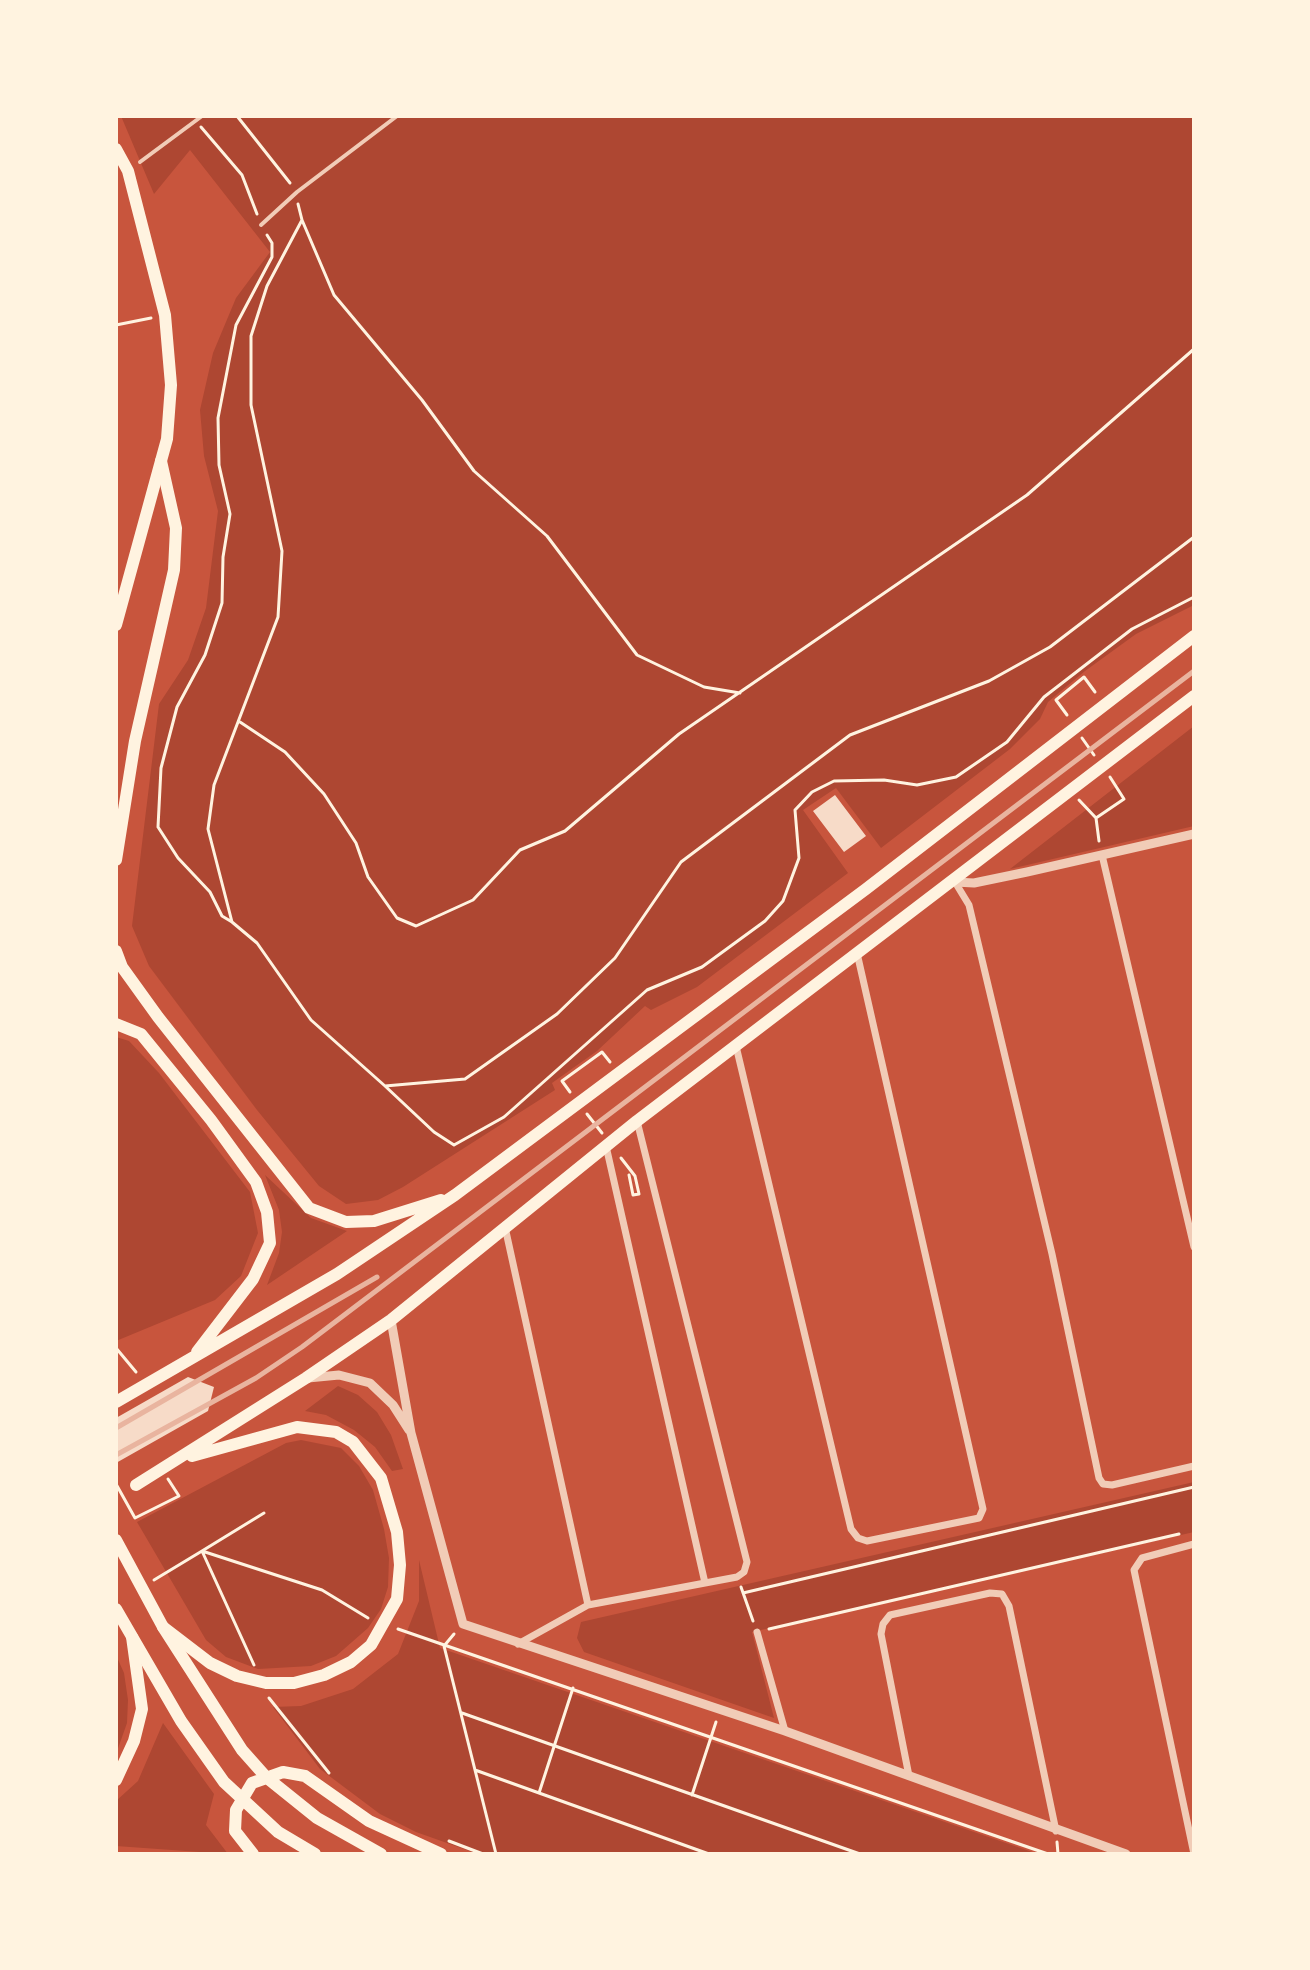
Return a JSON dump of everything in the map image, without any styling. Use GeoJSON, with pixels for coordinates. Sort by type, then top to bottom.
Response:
{"type":"FeatureCollection","features":[{"type":"Feature","properties":{"kind":"main road"},"geometry":{"type":"LineString","coordinates":[[116,149],[134,166],[165,315],[171,385],[161,461],[143,536],[116,625]]}},
{"type":"Feature","properties":{"kind":"main road"},"geometry":{"type":"LineString","coordinates":[[116,860],[135,741],[174,570],[176,528],[161,461]]}},
{"type":"Feature","properties":{"kind":"main road"},"geometry":{"type":"LineString","coordinates":[[116,1402],[337,1274],[455,1195],[1194,636]]}},
{"type":"Feature","properties":{"kind":"main road"},"geometry":{"type":"LineString","coordinates":[[136,1485],[181,1459],[391,1320],[610,1146],[637,1121],[955,882],[1194,696]]}},
{"type":"Feature","properties":{"kind":"main road"},"geometry":{"type":"LineString","coordinates":[[116,951],[122,967],[158,1017],[309,1208],[346,1222],[374,1221],[455,1195]]}},
{"type":"Feature","properties":{"kind":"main road"},"geometry":{"type":"LineString","coordinates":[[116,1024],[141,1034],[256,1182],[267,1212],[270,1243],[253,1279],[192,1359]]}},
{"type":"Feature","properties":{"kind":"main road"},"geometry":{"type":"LineString","coordinates":[[163,1627],[210,1663],[237,1676],[266,1683],[294,1683],[324,1675],[351,1662],[371,1645],[397,1599],[400,1565],[397,1532],[381,1478],[353,1442],[336,1432],[297,1427],[181,1459]]}},
{"type":"Feature","properties":{"kind":"main road"},"geometry":{"type":"LineString","coordinates":[[116,1540],[163,1627],[222,1722],[266,1777],[317,1818],[381,1854]]}},
{"type":"Feature","properties":{"kind":"main road"},"geometry":{"type":"LineString","coordinates":[[116,1609],[181,1721],[224,1782],[278,1832],[315,1854]]}},
{"type":"Feature","properties":{"kind":"main road"},"geometry":{"type":"LineString","coordinates":[[116,1780],[134,1741],[142,1709],[132,1637]]}},
{"type":"Feature","properties":{"kind":"main road"},"geometry":{"type":"LineString","coordinates":[[253,1854],[235,1831],[239,1800],[252,1783],[283,1772],[305,1776],[369,1821],[441,1854]]}},
{"type":"Feature","properties":{"kind":"street"},"geometry":{"type":"LineString","coordinates":[[955,882],[974,883],[1194,834]]}},
{"type":"Feature","properties":{"kind":"street"},"geometry":{"type":"LineString","coordinates":[[1100,856],[1194,1247]]}},
{"type":"Feature","properties":{"kind":"street"},"geometry":{"type":"LineString","coordinates":[[955,882],[969,905],[1103,1484],[1194,1466]]}},
{"type":"Feature","properties":{"kind":"street"},"geometry":{"type":"LineString","coordinates":[[736,1046],[851,1529],[858,1538],[867,1541],[983,1515],[857,953]]}},
{"type":"Feature","properties":{"kind":"street"},"geometry":{"type":"LineString","coordinates":[[518,1644],[588,1605],[741,1575],[747,1562],[637,1121]]}},
{"type":"Feature","properties":{"kind":"street"},"geometry":{"type":"LineString","coordinates":[[610,1146],[705,1583]]}},
{"type":"Feature","properties":{"kind":"street"},"geometry":{"type":"LineString","coordinates":[[505,1227],[588,1605]]}},
{"type":"Feature","properties":{"kind":"street"},"geometry":{"type":"LineString","coordinates":[[391,1320],[411,1433],[463,1624],[785,1731],[910,1779],[1126,1854]]}},
{"type":"Feature","properties":{"kind":"street"},"geometry":{"type":"LineString","coordinates":[[306,1378],[339,1375],[370,1383],[393,1405],[411,1433]]}},
{"type":"Feature","properties":{"kind":"street"},"geometry":{"type":"LineString","coordinates":[[1194,1544],[1149,1555],[1136,1563],[1134,1579],[1194,1854]]}},
{"type":"Feature","properties":{"kind":"street"},"geometry":{"type":"LineString","coordinates":[[910,1779],[881,1634],[883,1624],[890,1615],[990,1593],[1002,1594],[1009,1606],[1056,1831]]}},
{"type":"Feature","properties":{"kind":"street"},"geometry":{"type":"LineString","coordinates":[[757,1632],[785,1731]]}},
{"type":"Feature","properties":{"kind":"lane"},"geometry":{"type":"LineString","coordinates":[[134,166],[202,116]]}},
{"type":"Feature","properties":{"kind":"lane"},"geometry":{"type":"LineString","coordinates":[[261,225],[297,192],[397,116]]}},
{"type":"Feature","properties":{"kind":"path"},"geometry":{"type":"LineString","coordinates":[[237,116],[297,192],[302,220],[334,295],[422,400],[474,471],[547,536],[637,655],[704,687],[742,693]]}},
{"type":"Feature","properties":{"kind":"path"},"geometry":{"type":"LineString","coordinates":[[196,120],[242,175],[261,225],[272,243],[272,257],[236,325],[218,418],[219,465],[230,514],[223,557],[222,603],[205,655],[177,707],[161,768],[158,827],[178,858],[210,892],[222,916],[257,943],[311,1020],[434,1132],[454,1145],[504,1117],[647,990],[702,967],[765,921],[783,901],[799,858],[795,810],[812,792],[834,781],[884,780],[917,785],[956,777],[1007,742],[1044,697],[1132,629],[1194,597]]}},
{"type":"Feature","properties":{"kind":"path"},"geometry":{"type":"LineString","coordinates":[[232,922],[208,829],[214,785],[278,617],[282,551],[251,405],[251,336],[267,286],[302,220]]}},
{"type":"Feature","properties":{"kind":"path"},"geometry":{"type":"LineString","coordinates":[[116,325],[138,319]]}},
{"type":"Feature","properties":{"kind":"path"},"geometry":{"type":"LineString","coordinates":[[240,722],[285,752],[324,794],[356,843],[368,877],[397,918],[416,926],[473,900],[520,850],[565,831],[679,734],[1027,495],[1194,349]]}},
{"type":"Feature","properties":{"kind":"path"},"geometry":{"type":"LineString","coordinates":[[385,1086],[465,1079],[557,1014],[615,958],[681,862],[850,735],[989,681],[1050,647],[1194,537]]}},
{"type":"Feature","properties":{"kind":"path"},"geometry":{"type":"LineString","coordinates":[[1073,725],[1056,700],[1084,677],[1105,705]]}},
{"type":"Feature","properties":{"kind":"path"},"geometry":{"type":"LineString","coordinates":[[1082,737],[1099,762]]}},
{"type":"Feature","properties":{"kind":"path"},"geometry":{"type":"LineString","coordinates":[[1096,818],[1124,799],[1107,774]]}},
{"type":"Feature","properties":{"kind":"path"},"geometry":{"type":"LineString","coordinates":[[1069,791],[1096,818],[1100,856]]}},
{"type":"Feature","properties":{"kind":"path"},"geometry":{"type":"LineString","coordinates":[[571,1093],[562,1081],[602,1052]]}},
{"type":"Feature","properties":{"kind":"path"},"geometry":{"type":"LineString","coordinates":[[580,1105],[635,1176],[639,1194],[633,1195],[629,1175]]}},
{"type":"Feature","properties":{"kind":"path"},"geometry":{"type":"LineString","coordinates":[[117,1348],[146,1385]]}},
{"type":"Feature","properties":{"kind":"path"},"geometry":{"type":"LineString","coordinates":[[116,1484],[135,1518],[179,1496],[162,1470]]}},
{"type":"Feature","properties":{"kind":"path"},"geometry":{"type":"LineString","coordinates":[[743,1593],[1194,1487]]}},
{"type":"Feature","properties":{"kind":"path"},"geometry":{"type":"LineString","coordinates":[[152,1582],[264,1513]]}},
{"type":"Feature","properties":{"kind":"path"},"geometry":{"type":"LineString","coordinates":[[741,1575],[743,1593],[757,1632],[1178,1534]]}},
{"type":"Feature","properties":{"kind":"path"},"geometry":{"type":"LineString","coordinates":[[202,1551],[322,1590],[370,1619]]}},
{"type":"Feature","properties":{"kind":"path"},"geometry":{"type":"LineString","coordinates":[[202,1551],[256,1670]]}},
{"type":"Feature","properties":{"kind":"path"},"geometry":{"type":"LineString","coordinates":[[385,1624],[1048,1854]]}},
{"type":"Feature","properties":{"kind":"path"},"geometry":{"type":"LineString","coordinates":[[444,1646],[496,1854]]}},
{"type":"Feature","properties":{"kind":"path"},"geometry":{"type":"LineString","coordinates":[[539,1793],[573,1688]]}},
{"type":"Feature","properties":{"kind":"path"},"geometry":{"type":"LineString","coordinates":[[268,1697],[331,1774]]}},
{"type":"Feature","properties":{"kind":"path"},"geometry":{"type":"LineString","coordinates":[[692,1795],[720,1710]]}},
{"type":"Feature","properties":{"kind":"path"},"geometry":{"type":"LineString","coordinates":[[462,1713],[860,1854]]}},
{"type":"Feature","properties":{"kind":"path"},"geometry":{"type":"LineString","coordinates":[[475,1770],[709,1854]]}},
{"type":"Feature","properties":{"kind":"path"},"geometry":{"type":"LineString","coordinates":[[441,1838],[483,1854]]}},
{"type":"Feature","properties":{"kind":"shaded area"},"geometry":{"type":"Polygon","coordinates":[[[121,116],[1194,116],[1194,605],[1136,634],[1085,671],[1048,702],[1040,719],[1010,749],[881,848],[836,788],[803,810],[848,873],[697,987],[651,1010],[645,1006],[597,1051],[552,1083],[555,1090],[403,1187],[378,1200],[346,1204],[319,1186],[257,1110],[149,966],[132,926],[159,704],[188,660],[206,608],[218,511],[204,456],[200,410],[213,353],[236,298],[270,252],[190,150],[154,194],[121,116]]]}},
{"type":"Feature","properties":{"kind":"shaded area"},"geometry":{"type":"Polygon","coordinates":[[[1194,726],[1194,826],[1010,869],[1194,726]]]}},
{"type":"Feature","properties":{"kind":"shaded area"},"geometry":{"type":"Polygon","coordinates":[[[116,1037],[129,1041],[159,1073],[250,1192],[258,1233],[241,1276],[215,1300],[116,1341],[116,1037]]]}},
{"type":"Feature","properties":{"kind":"shaded area"},"geometry":{"type":"Polygon","coordinates":[[[265,1175],[311,1218],[347,1231],[267,1285],[279,1253],[282,1232],[279,1210],[265,1175]]]}},
{"type":"Feature","properties":{"kind":"shaded area"},"geometry":{"type":"Polygon","coordinates":[[[338,1386],[358,1395],[377,1412],[391,1435],[403,1469],[392,1471],[375,1447],[354,1430],[326,1415],[305,1411],[338,1386]]]}},
{"type":"Feature","properties":{"kind":"shaded area"},"geometry":{"type":"Polygon","coordinates":[[[301,1440],[341,1448],[359,1466],[373,1490],[384,1529],[389,1558],[388,1587],[381,1609],[368,1628],[336,1656],[311,1666],[258,1669],[226,1657],[206,1640],[137,1522],[286,1443],[301,1440]]]}},
{"type":"Feature","properties":{"kind":"shaded area"},"geometry":{"type":"Polygon","coordinates":[[[1194,1482],[1194,1532],[752,1632],[774,1718],[584,1652],[577,1638],[581,1622],[1194,1482]]]}},
{"type":"Feature","properties":{"kind":"shaded area"},"geometry":{"type":"Polygon","coordinates":[[[419,1560],[440,1648],[1038,1854],[478,1854],[416,1832],[380,1814],[320,1769],[273,1707],[301,1706],[353,1689],[398,1654],[419,1601],[419,1560]]]}},
{"type":"Feature","properties":{"kind":"shaded area"},"geometry":{"type":"Polygon","coordinates":[[[116,1655],[124,1673],[128,1700],[127,1723],[116,1754],[116,1655]]]}},
{"type":"Feature","properties":{"kind":"shaded area"},"geometry":{"type":"Polygon","coordinates":[[[163,1723],[214,1794],[206,1825],[228,1854],[116,1846],[116,1801],[138,1781],[163,1723]]]}},
{"type":"Feature","properties":{"kind":"building"},"geometry":{"type":"Polygon","coordinates":[[[835,795],[866,836],[844,852],[813,811],[835,795]]]}},
{"type":"Feature","properties":{"kind":"building"},"geometry":{"type":"Polygon","coordinates":[[[188,1377],[214,1387],[208,1411],[116,1463],[116,1418],[188,1377]]]}},
{"type":"Feature","properties":{"kind":"railway"},"geometry":{"type":"LineString","coordinates":[[116,1455],[256,1378],[302,1347],[1194,671]]}},
{"type":"Feature","properties":{"kind":"railway"},"geometry":{"type":"LineString","coordinates":[[116,1428],[377,1277]]}}]}
